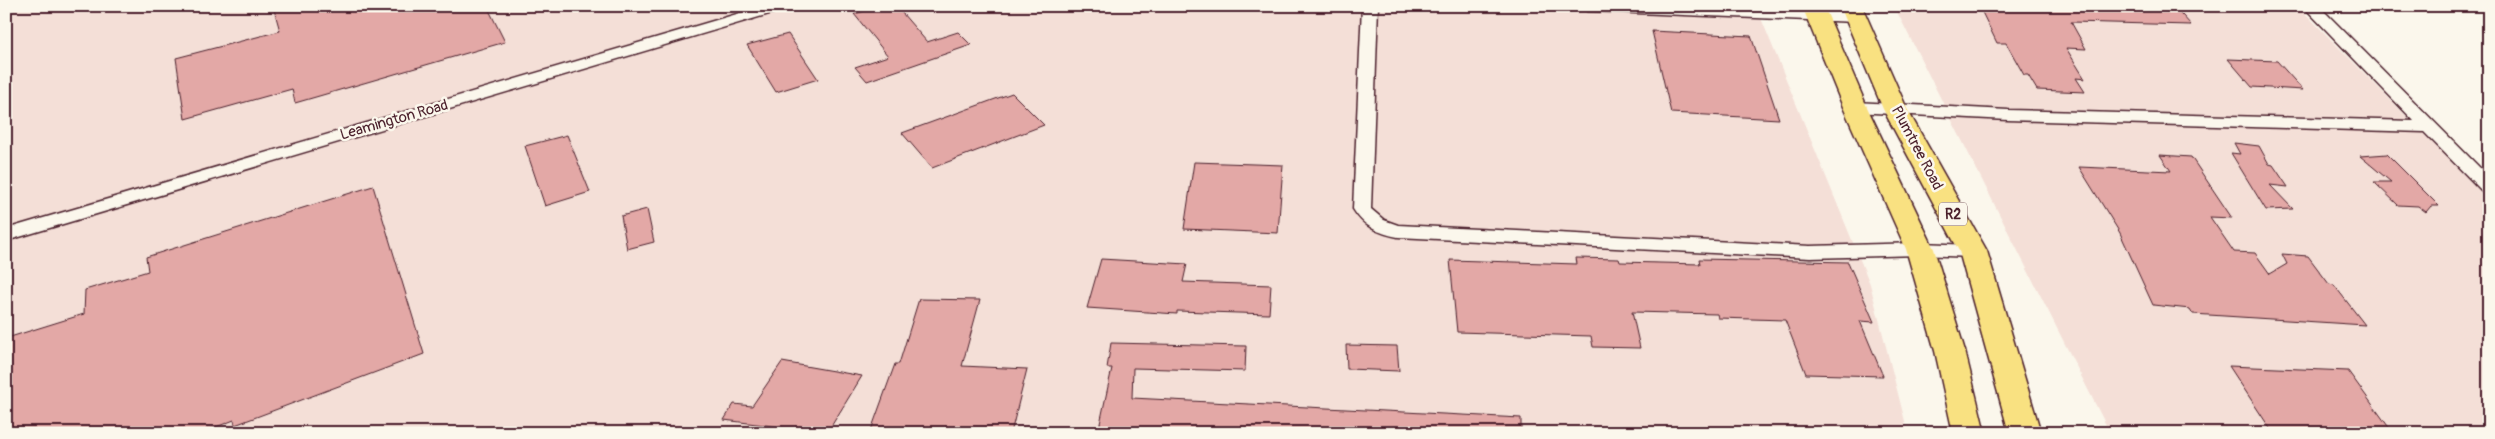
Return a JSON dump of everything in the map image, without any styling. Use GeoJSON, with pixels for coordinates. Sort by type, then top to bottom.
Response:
{"type":"FeatureCollection","features":[{"type":"Feature","properties":{"kind":"highway"},"geometry":{"type":"LineString","coordinates":[[1815,11],[1855,107],[1920,249],[1950,351],[1969,433]]}},
{"type":"Feature","properties":{"kind":"highway","name":"Plumtree Road"},"geometry":{"type":"LineString","coordinates":[[1854,12],[1895,109],[1973,251],[2025,433]]}},
{"type":"Feature","properties":{"kind":"street","name":"Leamington Road"},"geometry":{"type":"LineString","coordinates":[[6,235],[781,6]]}},
{"type":"Feature","properties":{"kind":"street"},"geometry":{"type":"LineString","coordinates":[[1370,6],[1362,209],[1366,216],[1385,228],[1398,231],[1810,252],[1920,249],[1973,251]]}},
{"type":"Feature","properties":{"kind":"street"},"geometry":{"type":"LineString","coordinates":[[1588,6],[1854,12]]}},
{"type":"Feature","properties":{"kind":"street"},"geometry":{"type":"LineString","coordinates":[[2310,6],[2489,188]]}},
{"type":"Feature","properties":{"kind":"street"},"geometry":{"type":"LineString","coordinates":[[1855,107],[2018,115],[2428,127]]}},
{"type":"Feature","properties":{"kind":"shaded area"},"geometry":{"type":"Polygon","coordinates":[[[6,6],[1756,6],[1870,284],[1908,433],[6,433],[6,6]]]}},
{"type":"Feature","properties":{"kind":"shaded area"},"geometry":{"type":"Polygon","coordinates":[[[1894,6],[2298,6],[2489,200],[2489,433],[2110,433],[1894,6]]]}},
{"type":"Feature","properties":{"kind":"building"},"geometry":{"type":"Polygon","coordinates":[[[273,6],[487,6],[505,42],[295,103],[292,89],[185,119],[176,58],[280,31],[273,6]]]}},
{"type":"Feature","properties":{"kind":"building"},"geometry":{"type":"Polygon","coordinates":[[[883,6],[896,6],[927,42],[958,32],[971,45],[867,81],[855,67],[888,56],[854,14],[883,6]]]}},
{"type":"Feature","properties":{"kind":"building"},"geometry":{"type":"Polygon","coordinates":[[[1979,6],[2174,6],[2191,25],[2071,22],[2086,49],[2066,48],[2085,79],[2076,78],[2085,92],[2037,90],[2028,75],[2024,75],[2006,43],[1997,43],[1979,6]]]}},
{"type":"Feature","properties":{"kind":"building"},"geometry":{"type":"Polygon","coordinates":[[[1652,31],[1751,36],[1779,119],[1671,113],[1652,31]]]}},
{"type":"Feature","properties":{"kind":"building"},"geometry":{"type":"Polygon","coordinates":[[[788,34],[818,79],[776,92],[747,45],[788,34]]]}},
{"type":"Feature","properties":{"kind":"building"},"geometry":{"type":"Polygon","coordinates":[[[2228,59],[2277,61],[2303,90],[2252,87],[2228,59]]]}},
{"type":"Feature","properties":{"kind":"building"},"geometry":{"type":"Polygon","coordinates":[[[1012,93],[1044,125],[932,168],[902,133],[1012,93]]]}},
{"type":"Feature","properties":{"kind":"building"},"geometry":{"type":"Polygon","coordinates":[[[567,135],[590,192],[545,206],[525,146],[567,135]]]}},
{"type":"Feature","properties":{"kind":"building"},"geometry":{"type":"Polygon","coordinates":[[[2234,143],[2259,146],[2269,164],[2273,165],[2288,187],[2270,185],[2293,209],[2266,210],[2231,153],[2240,154],[2234,143]]]}},
{"type":"Feature","properties":{"kind":"building"},"geometry":{"type":"Polygon","coordinates":[[[2387,154],[2439,206],[2431,206],[2426,212],[2418,206],[2398,205],[2374,182],[2391,182],[2360,156],[2387,154]]]}},
{"type":"Feature","properties":{"kind":"building"},"geometry":{"type":"Polygon","coordinates":[[[2160,155],[2191,157],[2232,218],[2210,217],[2234,252],[2255,253],[2270,274],[2287,264],[2282,254],[2308,256],[2329,284],[2334,285],[2365,325],[2193,314],[2190,309],[2153,305],[2120,233],[2079,167],[2171,171],[2160,155]]]}},
{"type":"Feature","properties":{"kind":"building"},"geometry":{"type":"Polygon","coordinates":[[[1194,162],[1283,165],[1278,233],[1184,229],[1194,162]]]}},
{"type":"Feature","properties":{"kind":"building"},"geometry":{"type":"Polygon","coordinates":[[[373,186],[424,354],[235,425],[234,420],[201,433],[6,433],[7,338],[84,314],[85,290],[148,271],[146,257],[373,186]]]}},
{"type":"Feature","properties":{"kind":"building"},"geometry":{"type":"Polygon","coordinates":[[[647,209],[654,242],[627,249],[621,216],[647,209]]]}},
{"type":"Feature","properties":{"kind":"building"},"geometry":{"type":"Polygon","coordinates":[[[1576,258],[1619,259],[1620,262],[1700,264],[1699,259],[1848,262],[1874,322],[1860,321],[1883,376],[1806,374],[1785,320],[1718,318],[1717,314],[1632,312],[1640,348],[1593,347],[1591,336],[1457,332],[1450,260],[1577,264],[1576,258]]]}},
{"type":"Feature","properties":{"kind":"building"},"geometry":{"type":"Polygon","coordinates":[[[1101,259],[1187,264],[1183,282],[1271,285],[1269,314],[1177,311],[1177,314],[1087,308],[1101,259]]]}},
{"type":"Feature","properties":{"kind":"building"},"geometry":{"type":"Polygon","coordinates":[[[919,299],[980,300],[962,366],[1027,369],[1011,433],[870,433],[895,364],[899,364],[919,299]]]}},
{"type":"Feature","properties":{"kind":"building"},"geometry":{"type":"Polygon","coordinates":[[[1111,343],[1246,346],[1245,371],[1133,368],[1132,398],[1521,418],[1521,433],[1098,433],[1112,368],[1107,368],[1111,343]]]}},
{"type":"Feature","properties":{"kind":"building"},"geometry":{"type":"Polygon","coordinates":[[[1346,345],[1397,346],[1399,371],[1347,369],[1346,345]]]}},
{"type":"Feature","properties":{"kind":"building"},"geometry":{"type":"Polygon","coordinates":[[[782,362],[862,376],[827,433],[795,433],[797,429],[724,420],[734,404],[752,406],[782,362]]]}},
{"type":"Feature","properties":{"kind":"building"},"geometry":{"type":"Polygon","coordinates":[[[2229,366],[2348,371],[2393,433],[2273,433],[2229,366]]]}}]}
